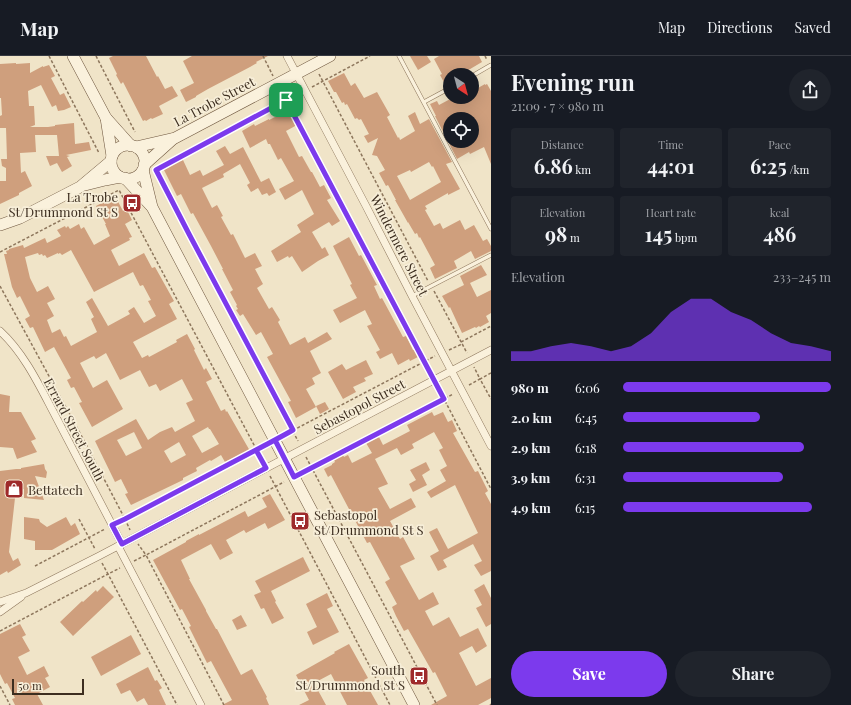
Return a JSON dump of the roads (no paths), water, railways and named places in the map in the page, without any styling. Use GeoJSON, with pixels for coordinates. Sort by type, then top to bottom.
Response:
{"type":"FeatureCollection","features":[{"type":"Feature","properties":{"kind":"main road"},"geometry":{"type":"LineString","coordinates":[[73,56],[106,118],[143,155],[152,207],[414,705]]}},
{"type":"Feature","properties":{"kind":"main road","name":"La Trobe Street"},"geometry":{"type":"LineString","coordinates":[[144,167],[174,138],[330,56]]}},
{"type":"Feature","properties":{"kind":"main road"},"geometry":{"type":"LineString","coordinates":[[106,118],[113,170],[152,207]]}},
{"type":"Feature","properties":{"kind":"main road","name":"La Trobe Street"},"geometry":{"type":"LineString","coordinates":[[134,146],[174,138]]}},
{"type":"Feature","properties":{"kind":"main road"},"geometry":{"type":"LineString","coordinates":[[80,187],[112,159],[115,151],[120,147],[125,145],[134,146]]}},
{"type":"Feature","properties":{"kind":"main road"},"geometry":{"type":"LineString","coordinates":[[0,225],[20,218],[80,187],[105,180],[122,178],[130,179],[135,177],[140,174],[144,167]]}},
{"type":"Feature","properties":{"kind":"main road"},"geometry":{"type":"LineString","coordinates":[[0,233],[20,218]]}},
{"type":"Feature","properties":{"kind":"street","name":"Windermere Street"},"geometry":{"type":"LineString","coordinates":[[287,56],[491,445]]}},
{"type":"Feature","properties":{"kind":"street","name":"Errard Street South"},"geometry":{"type":"LineString","coordinates":[[0,330],[12,343],[29,369],[112,525],[120,545],[201,705]]}},
{"type":"Feature","properties":{"kind":"street","name":"Sebastopol Street"},"geometry":{"type":"LineString","coordinates":[[0,602],[26,593],[120,545],[491,350]]}},
{"type":"Feature","properties":{"kind":"street","name":"Sebastopol Street"},"geometry":{"type":"LineString","coordinates":[[0,612],[26,593]]}},
{"type":"Feature","properties":{"kind":"lane"},"geometry":{"type":"LineString","coordinates":[[399,56],[491,229]]}},
{"type":"Feature","properties":{"kind":"lane"},"geometry":{"type":"LineString","coordinates":[[479,72],[491,65]]}},
{"type":"Feature","properties":{"kind":"lane"},"geometry":{"type":"LineString","coordinates":[[424,102],[443,92]]}},
{"type":"Feature","properties":{"kind":"lane"},"geometry":{"type":"LineString","coordinates":[[412,296],[491,255]]}},
{"type":"Feature","properties":{"kind":"place","name":"La Trobe St/Drummond St S"},"geometry":{"type":"Point","coordinates":[132,203]}},
{"type":"Feature","properties":{"kind":"place","name":"Bettatech"},"geometry":{"type":"Point","coordinates":[14,489]}},
{"type":"Feature","properties":{"kind":"place","name":"Sebastopol St/Drummond St S"},"geometry":{"type":"Point","coordinates":[300,521]}},
{"type":"Feature","properties":{"kind":"place","name":"South St/Drummond St S"},"geometry":{"type":"Point","coordinates":[419,676]}}]}
